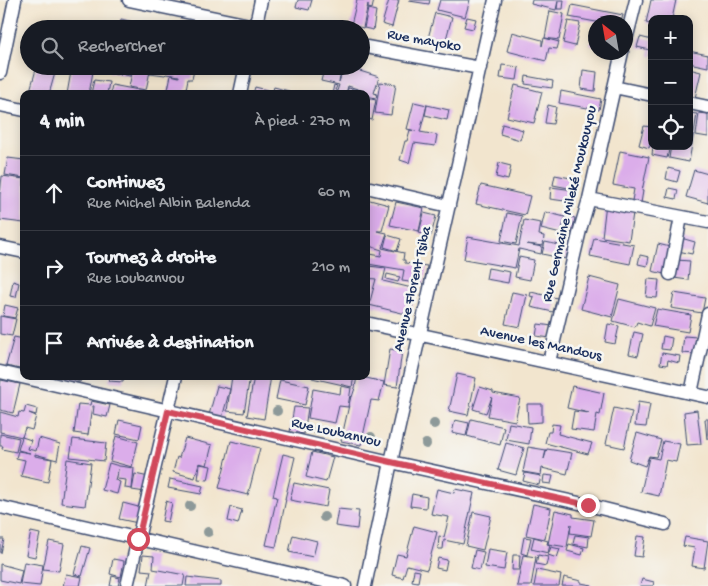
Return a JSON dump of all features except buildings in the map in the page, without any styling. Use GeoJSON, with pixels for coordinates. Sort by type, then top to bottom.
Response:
{"type":"FeatureCollection","features":[{"type":"Feature","properties":{"kind":"street"},"geometry":{"type":"LineString","coordinates":[[0,73],[16,0]]}},
{"type":"Feature","properties":{"kind":"street"},"geometry":{"type":"LineString","coordinates":[[129,0],[222,20]]}},
{"type":"Feature","properties":{"kind":"street"},"geometry":{"type":"LineString","coordinates":[[260,20],[261,0]]}},
{"type":"Feature","properties":{"kind":"street","name":"Avenue Florent Tsiba"},"geometry":{"type":"LineString","coordinates":[[365,586],[495,0]]}},
{"type":"Feature","properties":{"kind":"street"},"geometry":{"type":"LineString","coordinates":[[632,15],[636,0]]}},
{"type":"Feature","properties":{"kind":"street","name":"Rue mayoko"},"geometry":{"type":"LineString","coordinates":[[370,48],[480,68]]}},
{"type":"Feature","properties":{"kind":"street","name":"Rue Germaine Mileké Moukouyou"},"geometry":{"type":"LineString","coordinates":[[550,362],[620,60]]}},
{"type":"Feature","properties":{"kind":"street"},"geometry":{"type":"LineString","coordinates":[[241,90],[244,75]]}},
{"type":"Feature","properties":{"kind":"street"},"geometry":{"type":"LineString","coordinates":[[614,87],[648,94]]}},
{"type":"Feature","properties":{"kind":"street"},"geometry":{"type":"LineString","coordinates":[[0,104],[20,109]]}},
{"type":"Feature","properties":{"kind":"street"},"geometry":{"type":"LineString","coordinates":[[693,104],[708,107]]}},
{"type":"Feature","properties":{"kind":"street"},"geometry":{"type":"LineString","coordinates":[[370,189],[449,206]]}},
{"type":"Feature","properties":{"kind":"street"},"geometry":{"type":"LineString","coordinates":[[589,199],[708,222]]}},
{"type":"Feature","properties":{"kind":"street"},"geometry":{"type":"LineString","coordinates":[[670,274],[681,216]]}},
{"type":"Feature","properties":{"kind":"street"},"geometry":{"type":"LineString","coordinates":[[0,247],[20,251]]}},
{"type":"Feature","properties":{"kind":"street"},"geometry":{"type":"LineString","coordinates":[[691,393],[708,314]]}},
{"type":"Feature","properties":{"kind":"street","name":"Avenue les Mandous"},"geometry":{"type":"LineString","coordinates":[[370,325],[708,396]]}},
{"type":"Feature","properties":{"kind":"street","name":"Rue Loubanvou"},"geometry":{"type":"LineString","coordinates":[[0,372],[20,377]]}},
{"type":"Feature","properties":{"kind":"street","name":"Rue Loubanvou"},"geometry":{"type":"LineString","coordinates":[[34,380],[665,524]]}},
{"type":"Feature","properties":{"kind":"street"},"geometry":{"type":"LineString","coordinates":[[127,586],[175,380]]}},
{"type":"Feature","properties":{"kind":"street"},"geometry":{"type":"LineString","coordinates":[[0,506],[345,586]]}},
{"type":"Feature","properties":{"kind":"route"},"geometry":{"type":"LineString","coordinates":[[138,539],[168,411],[588,505]]}}]}
